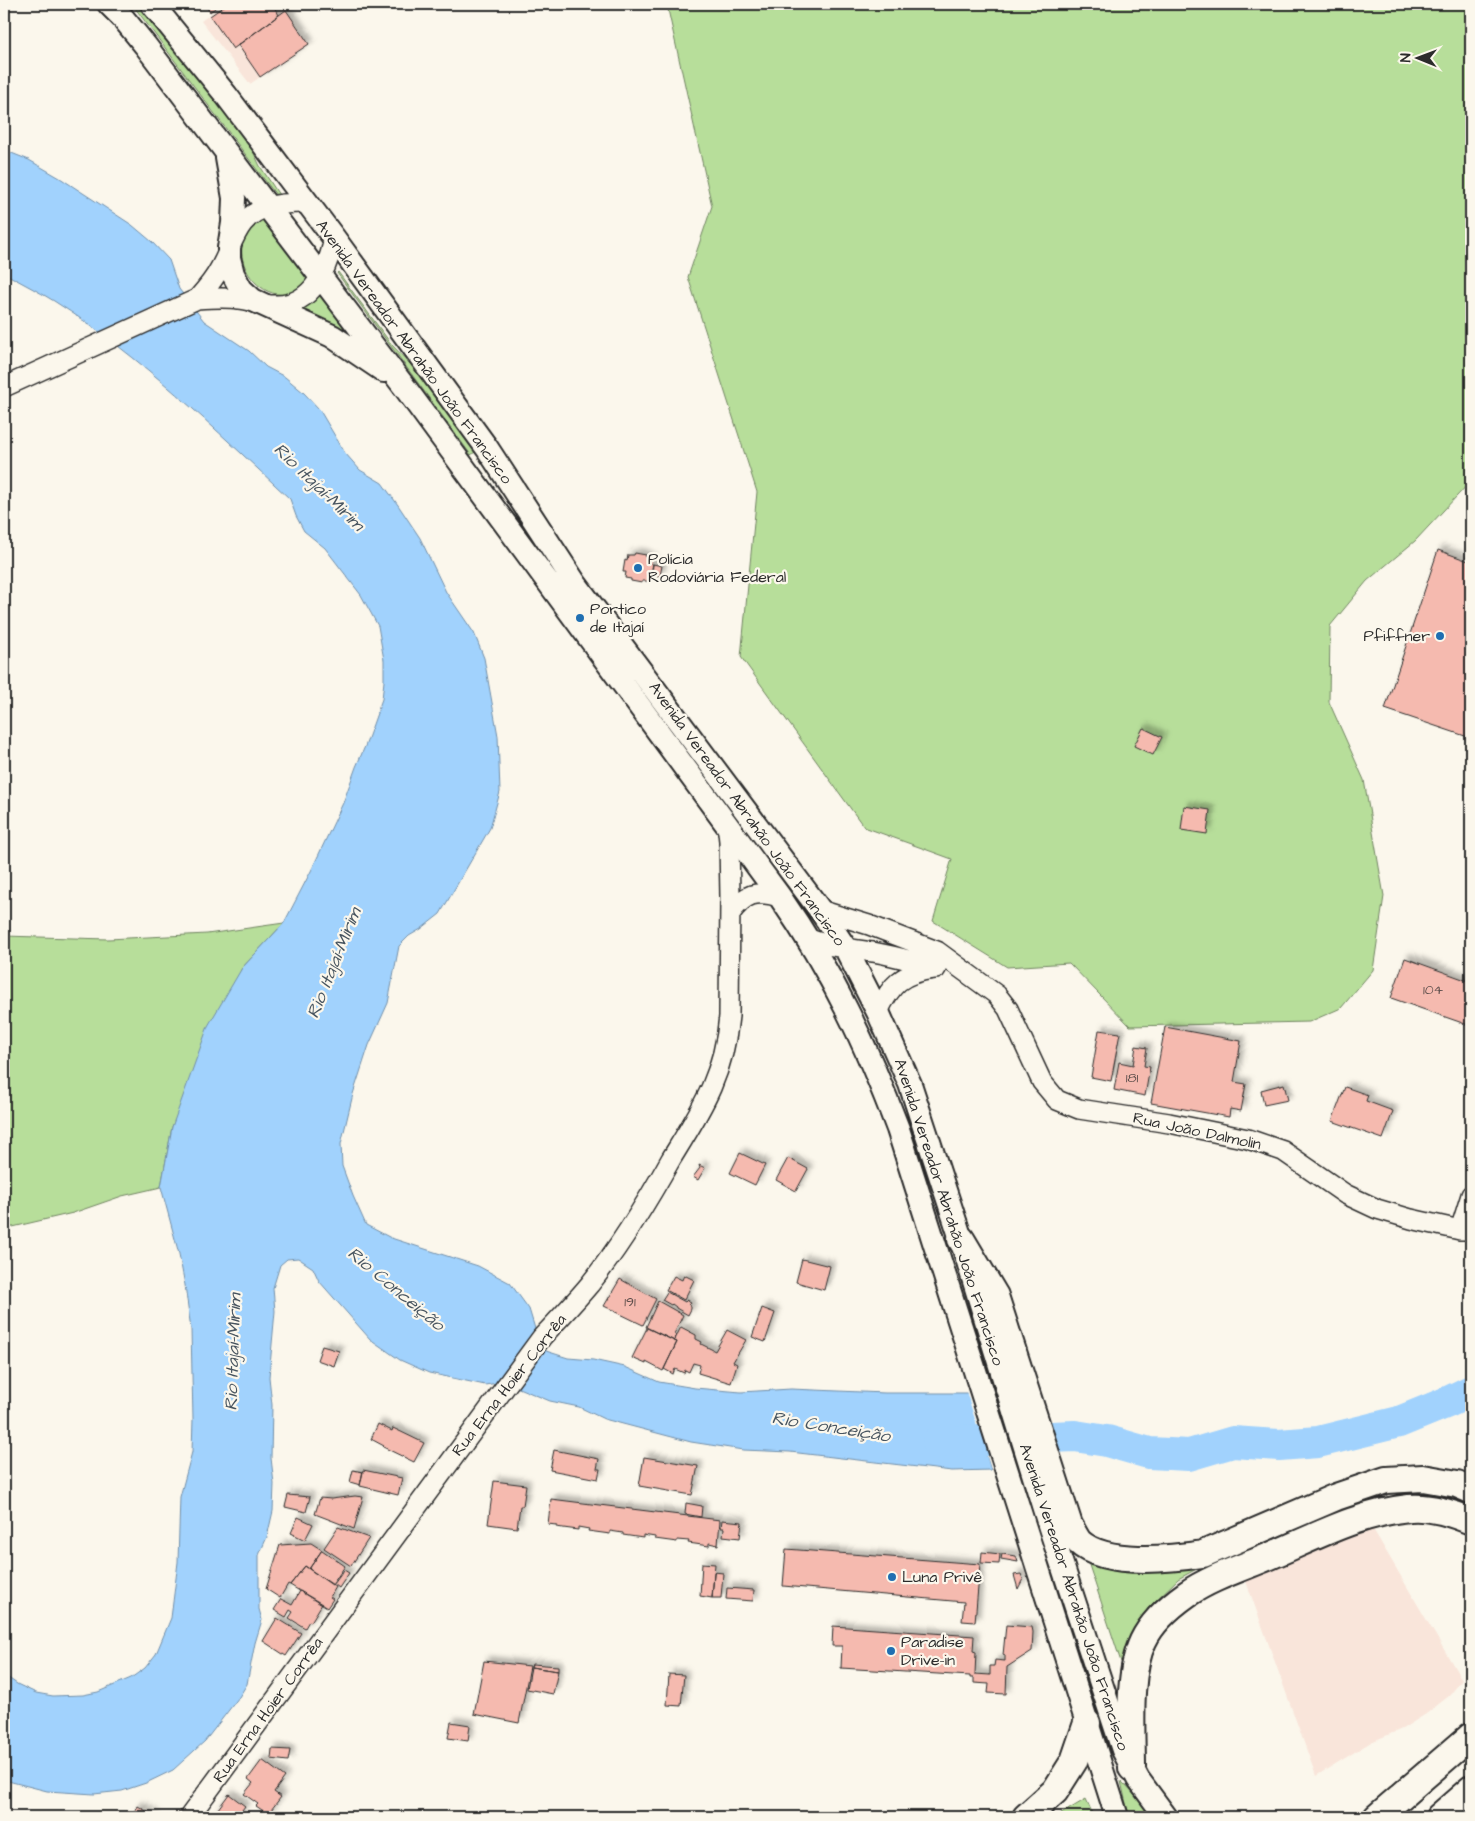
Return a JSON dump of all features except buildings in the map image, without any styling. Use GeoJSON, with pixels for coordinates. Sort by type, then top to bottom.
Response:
{"type":"FeatureCollection","features":[{"type":"Feature","properties":{"kind":"highway"},"geometry":{"type":"LineString","coordinates":[[961,1239],[995,1296],[1004,1350],[1048,1489],[1078,1541],[1090,1549],[1122,1558],[1181,1557],[1203,1554],[1336,1497],[1386,1480],[1423,1478],[1457,1484],[1471,1490]]}},
{"type":"Feature","properties":{"kind":"highway"},"geometry":{"type":"LineString","coordinates":[[1132,1768],[1132,1718],[1137,1658],[1144,1639],[1163,1614],[1188,1594],[1221,1577],[1372,1514],[1411,1508],[1450,1512],[1471,1520]]}},
{"type":"Feature","properties":{"kind":"highway"},"geometry":{"type":"LineString","coordinates":[[1026,1817],[1055,1791],[1074,1760],[1087,1723]]}},
{"type":"Feature","properties":{"kind":"highway"},"geometry":{"type":"LineString","coordinates":[[1377,1817],[1471,1736]]}},
{"type":"Feature","properties":{"kind":"highway"},"geometry":{"type":"LineString","coordinates":[[1439,1817],[1469,1791]]}},
{"type":"Feature","properties":{"kind":"main road","name":"Avenida Vereador Abrahão João Francisco"},"geometry":{"type":"LineString","coordinates":[[109,4],[145,45],[321,276],[727,822],[809,939],[848,1009],[882,1086],[898,1129],[1117,1817]]}},
{"type":"Feature","properties":{"kind":"main road","name":"Avenida Vereador Abrahão João Francisco"},"geometry":{"type":"LineString","coordinates":[[152,4],[221,88],[334,238],[487,448],[575,583],[820,910],[846,949],[878,1012],[910,1084],[961,1239]]}},
{"type":"Feature","properties":{"kind":"main road"},"geometry":{"type":"LineString","coordinates":[[223,148],[230,172],[234,198],[229,248],[230,266],[236,282],[247,295],[261,303],[300,320],[340,341],[378,366],[406,389]]}},
{"type":"Feature","properties":{"kind":"main road","name":"Avenida Vereador Abrahão João Francisco"},"geometry":{"type":"LineString","coordinates":[[1048,1489],[1114,1725],[1123,1750],[1138,1779],[1166,1817]]}},
{"type":"Feature","properties":{"kind":"street"},"geometry":{"type":"LineString","coordinates":[[191,302],[217,274],[240,226],[252,215],[267,207],[306,202]]}},
{"type":"Feature","properties":{"kind":"street"},"geometry":{"type":"LineString","coordinates":[[4,387],[191,302],[226,298],[279,305],[296,301],[310,291],[321,276],[334,238]]}},
{"type":"Feature","properties":{"kind":"street","name":"Rua Erna Hoier Corrêa"},"geometry":{"type":"LineString","coordinates":[[189,1817],[542,1337],[590,1284],[663,1174],[702,1108],[724,1055],[728,1025],[730,914],[727,822]]}},
{"type":"Feature","properties":{"kind":"street"},"geometry":{"type":"LineString","coordinates":[[730,914],[745,896],[757,893],[780,897]]}},
{"type":"Feature","properties":{"kind":"street","name":"Rua João Dalmolin"},"geometry":{"type":"LineString","coordinates":[[820,910],[862,922],[937,951],[997,995],[1003,1002],[1038,1076],[1057,1100],[1079,1109],[1169,1123],[1248,1139],[1283,1151],[1344,1194],[1377,1209],[1411,1219],[1466,1230]]}},
{"type":"Feature","properties":{"kind":"street","name":"Rua João Dalmolin"},"geometry":{"type":"LineString","coordinates":[[809,939],[846,949],[878,953],[920,963],[972,978]]}},
{"type":"Feature","properties":{"kind":"street","name":"Rua João Dalmolin"},"geometry":{"type":"LineString","coordinates":[[878,1012],[889,990],[901,980],[914,972],[936,969]]}},
{"type":"Feature","properties":{"kind":"street"},"geometry":{"type":"LineString","coordinates":[[1466,1230],[1471,1195]]}},
{"type":"Feature","properties":{"kind":"shaded area"},"geometry":{"type":"Polygon","coordinates":[[[224,4],[282,4],[309,44],[250,84],[201,21],[224,4]]]}},
{"type":"Feature","properties":{"kind":"shaded area"},"geometry":{"type":"Polygon","coordinates":[[[1373,1529],[1462,1680],[1449,1696],[1426,1714],[1402,1729],[1371,1742],[1316,1776],[1243,1573],[1373,1529]]]}},
{"type":"Feature","properties":{"kind":"green space"},"geometry":{"type":"Polygon","coordinates":[[[132,4],[141,4],[201,82],[241,126],[260,166],[281,198],[279,199],[132,4]]]}},
{"type":"Feature","properties":{"kind":"green space"},"geometry":{"type":"Polygon","coordinates":[[[665,4],[1471,4],[1471,481],[1415,541],[1367,581],[1330,626],[1329,702],[1364,780],[1384,896],[1373,970],[1341,1008],[1309,1022],[1130,1026],[1069,963],[1007,967],[933,921],[952,859],[864,827],[741,657],[757,492],[688,277],[712,206],[667,5],[665,4]]]}},
{"type":"Feature","properties":{"kind":"green space"},"geometry":{"type":"Polygon","coordinates":[[[263,218],[313,277],[298,290],[284,294],[270,292],[257,284],[248,273],[243,259],[242,244],[249,230],[263,218]]]}},
{"type":"Feature","properties":{"kind":"green space"},"geometry":{"type":"Polygon","coordinates":[[[338,272],[392,345],[433,388],[479,449],[471,455],[338,272]]]}},
{"type":"Feature","properties":{"kind":"green space"},"geometry":{"type":"Polygon","coordinates":[[[323,292],[350,331],[296,309],[313,301],[323,292]]]}},
{"type":"Feature","properties":{"kind":"green space"},"geometry":{"type":"Polygon","coordinates":[[[284,923],[242,968],[172,1127],[161,1187],[122,1196],[73,1213],[4,1229],[4,936],[108,939],[207,934],[284,923]]]}},
{"type":"Feature","properties":{"kind":"green space"},"geometry":{"type":"Polygon","coordinates":[[[1086,1556],[1202,1566],[1178,1579],[1148,1608],[1121,1662],[1086,1556]]]}},
{"type":"Feature","properties":{"kind":"green space"},"geometry":{"type":"Polygon","coordinates":[[[1121,1781],[1156,1817],[1129,1817],[1121,1781]]]}},
{"type":"Feature","properties":{"kind":"green space"},"geometry":{"type":"Polygon","coordinates":[[[1086,1799],[1094,1817],[1056,1817],[1086,1799]]]}},
{"type":"Feature","properties":{"kind":"water","name":"Rio Itajaí-Mirim"},"geometry":{"type":"Polygon","coordinates":[[[4,150],[29,160],[60,178],[132,225],[169,260],[179,289],[204,321],[249,351],[266,367],[285,377],[304,393],[319,409],[345,453],[360,470],[382,483],[398,505],[420,538],[446,592],[474,633],[484,658],[498,736],[500,792],[490,828],[440,914],[409,936],[399,946],[388,1003],[369,1045],[353,1094],[341,1144],[342,1166],[366,1225],[391,1238],[478,1266],[510,1283],[529,1309],[536,1332],[546,1351],[568,1358],[593,1360],[625,1367],[659,1382],[695,1388],[741,1392],[791,1389],[885,1393],[969,1393],[991,1470],[952,1471],[790,1452],[743,1450],[691,1442],[604,1419],[579,1407],[550,1401],[504,1382],[485,1385],[429,1373],[400,1360],[370,1339],[319,1281],[313,1268],[298,1258],[287,1259],[280,1265],[273,1288],[275,1311],[269,1377],[272,1405],[273,1511],[267,1537],[259,1555],[259,1609],[262,1620],[255,1643],[247,1684],[205,1741],[173,1770],[146,1783],[122,1791],[94,1794],[47,1791],[4,1780],[4,1675],[36,1693],[53,1696],[83,1695],[98,1692],[131,1678],[145,1668],[156,1654],[171,1618],[178,1562],[180,1497],[192,1452],[193,1419],[191,1329],[185,1285],[179,1254],[161,1187],[172,1127],[208,1026],[242,968],[284,923],[343,803],[382,699],[384,660],[378,626],[361,595],[325,548],[304,531],[290,499],[177,394],[117,345],[54,301],[4,273],[4,150]]]}},
{"type":"Feature","properties":{"kind":"pier"},"geometry":{"type":"Polygon","coordinates":[[[966,1391],[971,1393],[993,1469],[992,1472],[966,1391]]]}},
{"type":"Feature","properties":{"kind":"waterway","name":"Rio Conceição"},"geometry":{"type":"LineString","coordinates":[[938,1442],[1075,1436],[1107,1441],[1149,1453],[1189,1455],[1233,1442],[1279,1445],[1318,1442],[1399,1422],[1471,1391]]}},
{"type":"Feature","properties":{"kind":"place","name":"Polícia Rodoviária Federal"},"geometry":{"type":"Point","coordinates":[638,568]}},
{"type":"Feature","properties":{"kind":"place","name":"Portico de Itajaí"},"geometry":{"type":"Point","coordinates":[580,618]}},
{"type":"Feature","properties":{"kind":"place","name":"Pfiffner"},"geometry":{"type":"Point","coordinates":[1440,636]}},
{"type":"Feature","properties":{"kind":"place","name":"Luna Privê"},"geometry":{"type":"Point","coordinates":[892,1577]}},
{"type":"Feature","properties":{"kind":"place","name":"Paradise Drive-in"},"geometry":{"type":"Point","coordinates":[891,1651]}}]}
